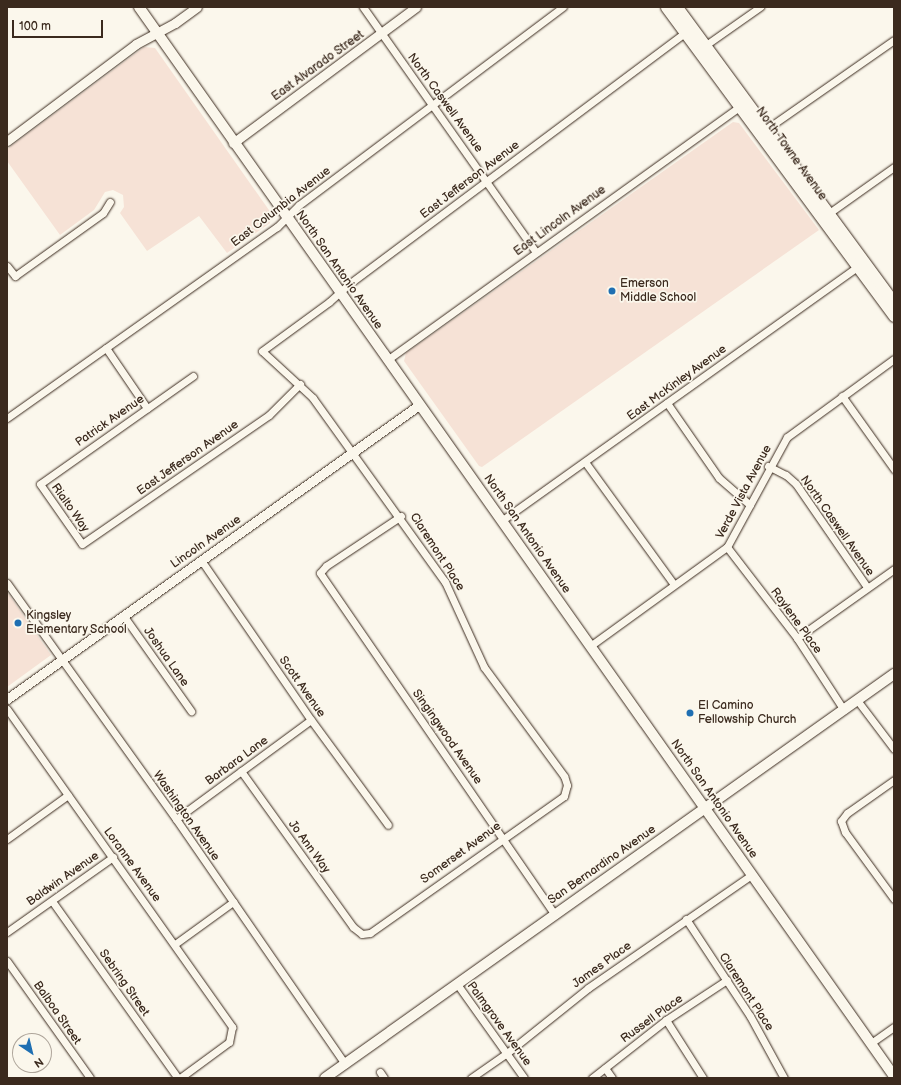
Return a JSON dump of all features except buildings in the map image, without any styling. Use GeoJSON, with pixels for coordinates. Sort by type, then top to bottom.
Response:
{"type":"FeatureCollection","features":[{"type":"Feature","properties":{"kind":"main road","name":"North San Antonio Avenue"},"geometry":{"type":"LineString","coordinates":[[139,7],[233,143],[894,1076]]}},
{"type":"Feature","properties":{"kind":"main road","name":"North Towne Avenue"},"geometry":{"type":"LineString","coordinates":[[666,7],[689,30]]}},
{"type":"Feature","properties":{"kind":"main road","name":"North Towne Avenue"},"geometry":{"type":"LineString","coordinates":[[677,7],[689,30],[701,48],[861,264],[889,295],[894,316]]}},
{"type":"Feature","properties":{"kind":"main road","name":"North Towne Avenue"},"geometry":{"type":"LineString","coordinates":[[763,132],[829,213],[861,264]]}},
{"type":"Feature","properties":{"kind":"main road","name":"San Bernardino Avenue"},"geometry":{"type":"LineString","coordinates":[[325,1078],[894,674]]}},
{"type":"Feature","properties":{"kind":"street"},"geometry":{"type":"LineString","coordinates":[[7,141],[136,44],[175,23],[197,7]]}},
{"type":"Feature","properties":{"kind":"street","name":"North Caswell Avenue"},"geometry":{"type":"LineString","coordinates":[[363,7],[381,34],[434,105],[536,252]]}},
{"type":"Feature","properties":{"kind":"street","name":"East Alvarado Street"},"geometry":{"type":"LineString","coordinates":[[233,143],[416,7]]}},
{"type":"Feature","properties":{"kind":"street","name":"East Columbia Avenue"},"geometry":{"type":"LineString","coordinates":[[7,418],[277,227],[285,216],[563,7]]}},
{"type":"Feature","properties":{"kind":"street"},"geometry":{"type":"LineString","coordinates":[[701,48],[760,7]]}},
{"type":"Feature","properties":{"kind":"street","name":"East Jefferson Avenue"},"geometry":{"type":"LineString","coordinates":[[262,351],[689,30]]}},
{"type":"Feature","properties":{"kind":"street"},"geometry":{"type":"LineString","coordinates":[[763,132],[894,40]]}},
{"type":"Feature","properties":{"kind":"street","name":"East Lincoln Avenue"},"geometry":{"type":"LineString","coordinates":[[387,360],[743,104]]}},
{"type":"Feature","properties":{"kind":"street"},"geometry":{"type":"LineString","coordinates":[[829,213],[894,168]]}},
{"type":"Feature","properties":{"kind":"street"},"geometry":{"type":"LineString","coordinates":[[7,266],[15,276],[103,213],[110,202]]}},
{"type":"Feature","properties":{"kind":"street","name":"East McKinley Avenue"},"geometry":{"type":"LineString","coordinates":[[501,521],[586,462],[861,264]]}},
{"type":"Feature","properties":{"kind":"street"},"geometry":{"type":"LineString","coordinates":[[106,348],[147,408]]}},
{"type":"Feature","properties":{"kind":"street","name":"Claremont Place"},"geometry":{"type":"LineString","coordinates":[[262,351],[300,384],[313,398],[401,516],[445,582],[484,667],[568,785]]}},
{"type":"Feature","properties":{"kind":"street","name":"Verde Vista Avenue"},"geometry":{"type":"LineString","coordinates":[[590,646],[673,583],[727,547],[750,505],[768,466],[787,436],[894,359]]}},
{"type":"Feature","properties":{"kind":"street","name":"Patrick Avenue"},"geometry":{"type":"LineString","coordinates":[[40,484],[193,376]]}},
{"type":"Feature","properties":{"kind":"street","name":"East Jefferson Avenue"},"geometry":{"type":"LineString","coordinates":[[82,544],[269,415],[300,384]]}},
{"type":"Feature","properties":{"kind":"street"},"geometry":{"type":"LineString","coordinates":[[842,396],[894,469]]}},
{"type":"Feature","properties":{"kind":"street"},"geometry":{"type":"LineString","coordinates":[[668,403],[720,478],[750,505]]}},
{"type":"Feature","properties":{"kind":"street","name":"Lincoln Avenue"},"geometry":{"type":"LineString","coordinates":[[7,699],[419,405]]}},
{"type":"Feature","properties":{"kind":"street"},"geometry":{"type":"LineString","coordinates":[[586,462],[673,583]]}},
{"type":"Feature","properties":{"kind":"street","name":"North Caswell Avenue"},"geometry":{"type":"LineString","coordinates":[[768,466],[786,475],[796,484],[867,587]]}},
{"type":"Feature","properties":{"kind":"street","name":"Rialto Way"},"geometry":{"type":"LineString","coordinates":[[40,484],[82,544]]}},
{"type":"Feature","properties":{"kind":"street","name":"Singingwood Avenue"},"geometry":{"type":"LineString","coordinates":[[401,516],[326,566],[320,573],[503,836],[555,915]]}},
{"type":"Feature","properties":{"kind":"street","name":"Raylene Place"},"geometry":{"type":"LineString","coordinates":[[727,547],[796,638],[844,710]]}},
{"type":"Feature","properties":{"kind":"street","name":"Scott Avenue"},"geometry":{"type":"LineString","coordinates":[[201,560],[311,720],[388,825]]}},
{"type":"Feature","properties":{"kind":"street"},"geometry":{"type":"LineString","coordinates":[[796,638],[894,569]]}},
{"type":"Feature","properties":{"kind":"street","name":"Washington Avenue"},"geometry":{"type":"LineString","coordinates":[[7,583],[176,819],[345,1064]]}},
{"type":"Feature","properties":{"kind":"street","name":"Joshua Lane"},"geometry":{"type":"LineString","coordinates":[[123,616],[191,711]]}},
{"type":"Feature","properties":{"kind":"street"},"geometry":{"type":"LineString","coordinates":[[857,700],[894,749]]}},
{"type":"Feature","properties":{"kind":"street","name":"Loranne Avenue"},"geometry":{"type":"LineString","coordinates":[[7,710],[175,944],[232,1027],[230,1042],[179,1078]]}},
{"type":"Feature","properties":{"kind":"street","name":"Barbara Lane"},"geometry":{"type":"LineString","coordinates":[[176,819],[311,720]]}},
{"type":"Feature","properties":{"kind":"street","name":"Jo Ann Way"},"geometry":{"type":"LineString","coordinates":[[241,771],[353,927],[362,934]]}},
{"type":"Feature","properties":{"kind":"street"},"geometry":{"type":"LineString","coordinates":[[894,780],[847,814],[841,821],[846,832],[894,899]]}},
{"type":"Feature","properties":{"kind":"street","name":"Somerset Avenue"},"geometry":{"type":"LineString","coordinates":[[362,934],[370,933],[503,836],[564,796],[568,785]]}},
{"type":"Feature","properties":{"kind":"street"},"geometry":{"type":"LineString","coordinates":[[7,839],[68,796]]}},
{"type":"Feature","properties":{"kind":"street","name":"Baldwin Avenue"},"geometry":{"type":"LineString","coordinates":[[7,932],[113,857]]}},
{"type":"Feature","properties":{"kind":"street","name":"James Place"},"geometry":{"type":"LineString","coordinates":[[471,1078],[507,1053],[588,988],[751,876]]}},
{"type":"Feature","properties":{"kind":"street","name":"Sebring Street"},"geometry":{"type":"LineString","coordinates":[[52,901],[179,1078]]}},
{"type":"Feature","properties":{"kind":"street"},"geometry":{"type":"LineString","coordinates":[[175,944],[233,902]]}},
{"type":"Feature","properties":{"kind":"street","name":"Claremont Place"},"geometry":{"type":"LineString","coordinates":[[686,920],[750,1016],[784,1078]]}},
{"type":"Feature","properties":{"kind":"street","name":"Balboa Street"},"geometry":{"type":"LineString","coordinates":[[7,961],[90,1078]]}},
{"type":"Feature","properties":{"kind":"street","name":"Russell Place"},"geometry":{"type":"LineString","coordinates":[[592,1078],[666,1020],[727,980]]}},
{"type":"Feature","properties":{"kind":"street","name":"Palmgrove Avenue"},"geometry":{"type":"LineString","coordinates":[[457,984],[524,1078]]}},
{"type":"Feature","properties":{"kind":"street"},"geometry":{"type":"LineString","coordinates":[[666,1020],[703,1078]]}},
{"type":"Feature","properties":{"kind":"street"},"geometry":{"type":"LineString","coordinates":[[871,1043],[894,1027]]}},
{"type":"Feature","properties":{"kind":"street"},"geometry":{"type":"LineString","coordinates":[[605,1068],[612,1078]]}},
{"type":"Feature","properties":{"kind":"shaded area"},"geometry":{"type":"Polygon","coordinates":[[[144,47],[155,48],[271,213],[270,223],[227,253],[199,216],[147,251],[120,213],[124,207],[123,195],[113,190],[105,192],[94,210],[60,235],[7,161],[7,149],[144,47]]]}},
{"type":"Feature","properties":{"kind":"shaded area","name":"Emerson Middle School"},"geometry":{"type":"Polygon","coordinates":[[[733,122],[739,123],[819,230],[482,467],[479,466],[404,361],[406,353],[733,122]]]}},
{"type":"Feature","properties":{"kind":"shaded area","name":"Kingsley Elementary School"},"geometry":{"type":"Polygon","coordinates":[[[7,592],[51,655],[7,687],[7,592]]]}},
{"type":"Feature","properties":{"kind":"place","name":"Emerson Middle School"},"geometry":{"type":"Point","coordinates":[612,291]}},
{"type":"Feature","properties":{"kind":"place","name":"Kingsley Elementary School"},"geometry":{"type":"Point","coordinates":[18,623]}},
{"type":"Feature","properties":{"kind":"place","name":"El Camino Fellowship Church"},"geometry":{"type":"Point","coordinates":[690,713]}}]}
